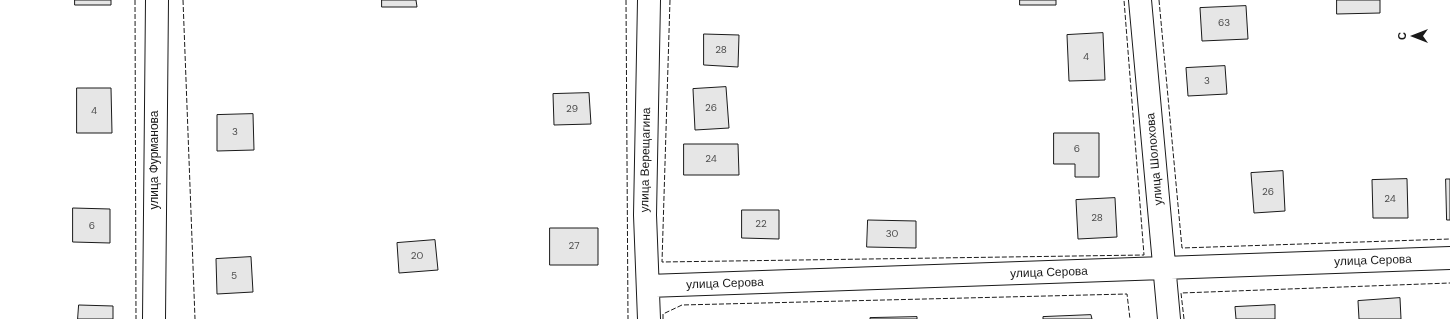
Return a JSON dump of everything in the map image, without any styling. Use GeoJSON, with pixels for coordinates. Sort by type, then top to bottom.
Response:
{"type":"FeatureCollection","features":[{"type":"Feature","properties":{"kind":"street","name":"улица Фурманова"},"geometry":{"type":"LineString","coordinates":[[154,319],[157,0]]}},
{"type":"Feature","properties":{"kind":"street","name":"улица Верещагина"},"geometry":{"type":"LineString","coordinates":[[649,0],[645,214],[649,319]]}},
{"type":"Feature","properties":{"kind":"street","name":"улица Шолохова"},"geometry":{"type":"LineString","coordinates":[[1140,0],[1169,319]]}},
{"type":"Feature","properties":{"kind":"street","name":"улица Серова"},"geometry":{"type":"LineString","coordinates":[[648,286],[1450,258]]}},
{"type":"Feature","properties":{"kind":"building"},"geometry":{"type":"Polygon","coordinates":[[[75,0],[111,0],[111,5],[75,5],[75,0]]]}},
{"type":"Feature","properties":{"kind":"building"},"geometry":{"type":"Polygon","coordinates":[[[382,0],[416,0],[417,7],[382,7],[382,0]]]}},
{"type":"Feature","properties":{"kind":"building"},"geometry":{"type":"Polygon","coordinates":[[[1020,0],[1056,0],[1056,5],[1020,5],[1020,0]]]}},
{"type":"Feature","properties":{"kind":"building"},"geometry":{"type":"Polygon","coordinates":[[[1337,0],[1380,0],[1380,13],[1337,14],[1337,0]]]}},
{"type":"Feature","properties":{"kind":"building"},"geometry":{"type":"Polygon","coordinates":[[[1246,6],[1248,39],[1202,41],[1200,8],[1246,6]]]}},
{"type":"Feature","properties":{"kind":"building"},"geometry":{"type":"Polygon","coordinates":[[[1103,33],[1105,80],[1069,81],[1067,35],[1103,33]]]}},
{"type":"Feature","properties":{"kind":"building"},"geometry":{"type":"Polygon","coordinates":[[[704,34],[739,35],[738,67],[704,65],[704,34]]]}},
{"type":"Feature","properties":{"kind":"building"},"geometry":{"type":"Polygon","coordinates":[[[1225,66],[1227,94],[1188,96],[1186,68],[1225,66]]]}},
{"type":"Feature","properties":{"kind":"building"},"geometry":{"type":"Polygon","coordinates":[[[726,87],[729,128],[695,130],[693,89],[726,87]]]}},
{"type":"Feature","properties":{"kind":"building"},"geometry":{"type":"Polygon","coordinates":[[[77,88],[111,88],[112,133],[77,133],[77,88]]]}},
{"type":"Feature","properties":{"kind":"building"},"geometry":{"type":"Polygon","coordinates":[[[589,93],[591,124],[554,125],[553,94],[589,93]]]}},
{"type":"Feature","properties":{"kind":"building"},"geometry":{"type":"Polygon","coordinates":[[[253,114],[254,150],[217,151],[217,115],[253,114]]]}},
{"type":"Feature","properties":{"kind":"building"},"geometry":{"type":"Polygon","coordinates":[[[1054,133],[1099,133],[1099,177],[1075,177],[1075,164],[1054,164],[1054,133]]]}},
{"type":"Feature","properties":{"kind":"building"},"geometry":{"type":"Polygon","coordinates":[[[684,144],[738,144],[739,175],[684,175],[684,144]]]}},
{"type":"Feature","properties":{"kind":"building"},"geometry":{"type":"Polygon","coordinates":[[[1283,171],[1285,211],[1254,213],[1251,173],[1283,171]]]}},
{"type":"Feature","properties":{"kind":"building"},"geometry":{"type":"Polygon","coordinates":[[[1407,179],[1408,218],[1373,218],[1372,180],[1407,179]]]}},
{"type":"Feature","properties":{"kind":"building"},"geometry":{"type":"Polygon","coordinates":[[[1446,179],[1450,179],[1450,220],[1447,220],[1446,179]]]}},
{"type":"Feature","properties":{"kind":"building"},"geometry":{"type":"Polygon","coordinates":[[[1115,198],[1117,237],[1078,239],[1076,200],[1115,198]]]}},
{"type":"Feature","properties":{"kind":"building"},"geometry":{"type":"Polygon","coordinates":[[[73,208],[110,209],[110,243],[73,242],[73,208]]]}},
{"type":"Feature","properties":{"kind":"building"},"geometry":{"type":"Polygon","coordinates":[[[742,210],[779,210],[779,239],[742,238],[742,210]]]}},
{"type":"Feature","properties":{"kind":"building"},"geometry":{"type":"Polygon","coordinates":[[[868,220],[916,221],[916,248],[867,247],[868,220]]]}},
{"type":"Feature","properties":{"kind":"building"},"geometry":{"type":"Polygon","coordinates":[[[550,228],[598,228],[598,265],[550,265],[550,228]]]}},
{"type":"Feature","properties":{"kind":"building"},"geometry":{"type":"Polygon","coordinates":[[[435,240],[438,270],[399,273],[397,243],[435,240]]]}},
{"type":"Feature","properties":{"kind":"building"},"geometry":{"type":"Polygon","coordinates":[[[251,257],[253,292],[217,294],[216,259],[251,257]]]}},
{"type":"Feature","properties":{"kind":"building"},"geometry":{"type":"Polygon","coordinates":[[[1400,298],[1401,319],[1359,319],[1358,301],[1400,298]]]}},
{"type":"Feature","properties":{"kind":"building"},"geometry":{"type":"Polygon","coordinates":[[[79,305],[113,306],[113,319],[78,319],[79,305]]]}},
{"type":"Feature","properties":{"kind":"building"},"geometry":{"type":"Polygon","coordinates":[[[1275,305],[1275,319],[1236,319],[1235,307],[1275,305]]]}},
{"type":"Feature","properties":{"kind":"building"},"geometry":{"type":"Polygon","coordinates":[[[1091,315],[1092,319],[1043,319],[1043,317],[1091,315]]]}},
{"type":"Feature","properties":{"kind":"building"},"geometry":{"type":"Polygon","coordinates":[[[917,317],[917,319],[870,319],[870,318],[917,317]]]}},
{"type":"Feature","properties":{"kind":"fence"},"geometry":{"type":"LineString","coordinates":[[135,0],[136,319]]}},
{"type":"Feature","properties":{"kind":"fence"},"geometry":{"type":"LineString","coordinates":[[183,0],[195,319]]}},
{"type":"Feature","properties":{"kind":"fence"},"geometry":{"type":"LineString","coordinates":[[626,0],[628,319]]}},
{"type":"Feature","properties":{"kind":"fence"},"geometry":{"type":"LineString","coordinates":[[670,0],[662,262],[1144,255],[1124,0]]}},
{"type":"Feature","properties":{"kind":"fence"},"geometry":{"type":"LineString","coordinates":[[1159,0],[1182,248],[1450,239]]}},
{"type":"Feature","properties":{"kind":"fence"},"geometry":{"type":"LineString","coordinates":[[1184,319],[1181,293],[1450,283]]}},
{"type":"Feature","properties":{"kind":"fence"},"geometry":{"type":"LineString","coordinates":[[663,319],[663,314],[682,305],[1127,294],[1130,319]]}}]}
